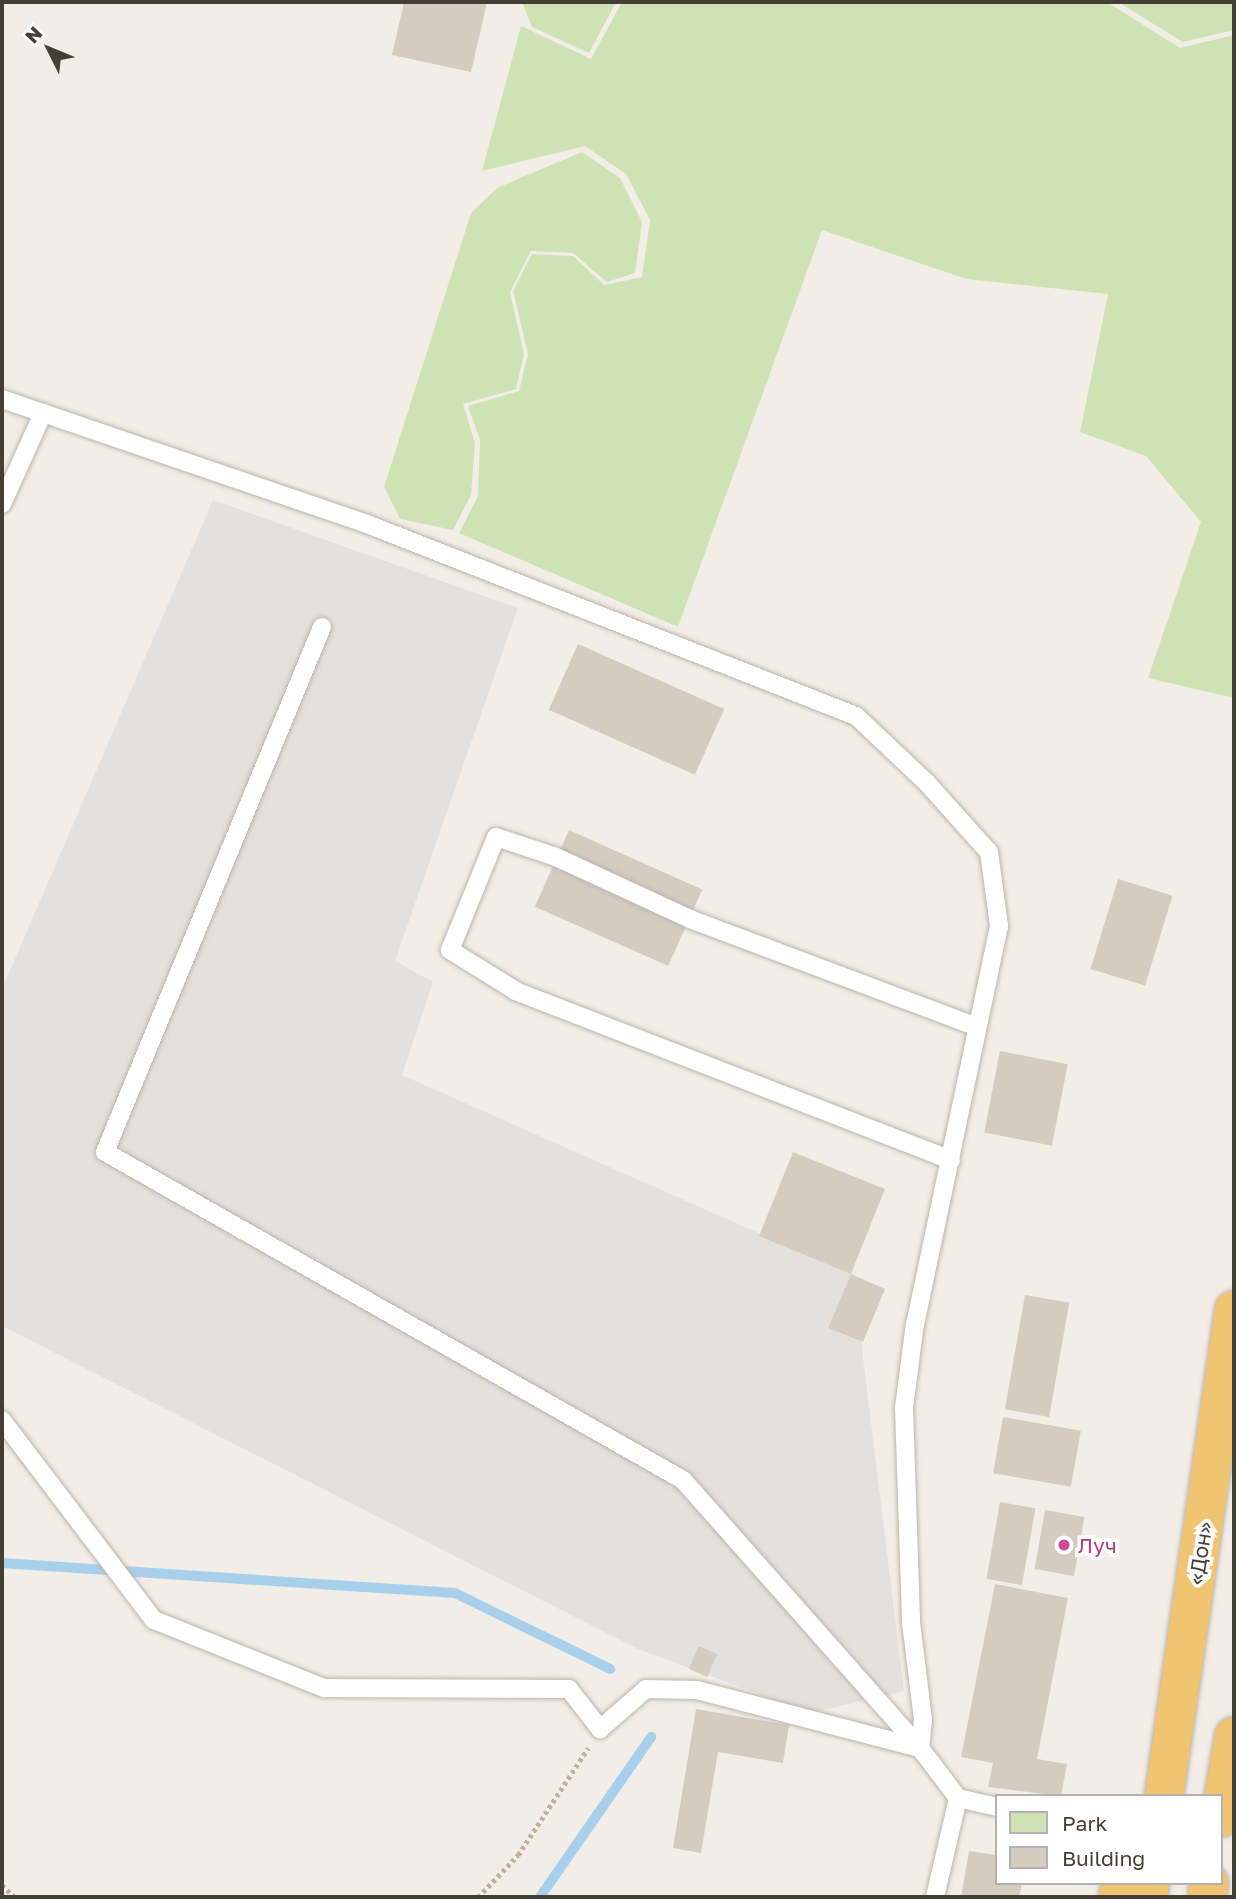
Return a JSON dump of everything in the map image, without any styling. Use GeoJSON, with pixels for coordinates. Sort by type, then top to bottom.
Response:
{"type":"FeatureCollection","features":[{"type":"Feature","properties":{"kind":"highway","name":"«Дон»"},"geometry":{"type":"LineString","coordinates":[[1164,1794],[1234,1310]]}},
{"type":"Feature","properties":{"kind":"highway"},"geometry":{"type":"LineString","coordinates":[[1141,1794],[1171,1641],[1209,1491]]}},
{"type":"Feature","properties":{"kind":"highway"},"geometry":{"type":"LineString","coordinates":[[1222,1806],[1234,1736]]}},
{"type":"Feature","properties":{"kind":"lane"},"geometry":{"type":"LineString","coordinates":[[2,399],[367,524],[856,716],[927,783],[989,852],[999,926],[975,1027],[951,1160],[915,1323],[904,1408],[911,1622],[923,1720],[920,1748]]}},
{"type":"Feature","properties":{"kind":"lane"},"geometry":{"type":"LineString","coordinates":[[2,504],[43,413]]}},
{"type":"Feature","properties":{"kind":"lane"},"geometry":{"type":"LineString","coordinates":[[321,627],[105,1152],[683,1480],[920,1748],[958,1798],[995,1807]]}},
{"type":"Feature","properties":{"kind":"lane"},"geometry":{"type":"LineString","coordinates":[[951,1160],[516,991],[450,950],[496,837],[556,857],[690,919],[975,1027]]}},
{"type":"Feature","properties":{"kind":"lane"},"geometry":{"type":"LineString","coordinates":[[2,1420],[154,1620],[324,1688],[569,1689],[600,1729],[646,1689],[697,1690],[920,1748]]}},
{"type":"Feature","properties":{"kind":"lane"},"geometry":{"type":"LineString","coordinates":[[935,1897],[958,1798]]}},
{"type":"Feature","properties":{"kind":"path"},"geometry":{"type":"LineString","coordinates":[[478,1897],[518,1855],[600,1729]]}},
{"type":"Feature","properties":{"kind":"path"},"geometry":{"type":"LineString","coordinates":[[2,1885],[15,1897]]}},
{"type":"Feature","properties":{"kind":"green space"},"geometry":{"type":"Polygon","coordinates":[[[522,2],[616,2],[589,53],[532,27],[522,2]]]}},
{"type":"Feature","properties":{"kind":"green space"},"geometry":{"type":"Polygon","coordinates":[[[622,2],[1107,2],[1180,48],[1234,35],[1234,698],[1148,678],[1201,522],[1146,456],[1080,432],[1108,294],[966,279],[822,230],[678,627],[459,533],[478,496],[480,440],[468,406],[519,391],[528,354],[513,291],[532,254],[573,256],[604,285],[642,277],[650,220],[626,174],[585,146],[482,171],[521,26],[591,59],[622,2]]]}},
{"type":"Feature","properties":{"kind":"green space"},"geometry":{"type":"Polygon","coordinates":[[[1118,2],[1234,2],[1234,30],[1183,42],[1118,2]]]}},
{"type":"Feature","properties":{"kind":"green space"},"geometry":{"type":"Polygon","coordinates":[[[582,152],[620,178],[642,222],[635,273],[607,282],[573,253],[531,251],[510,292],[524,354],[516,389],[463,404],[475,443],[471,495],[453,530],[400,519],[384,487],[471,213],[497,188],[582,152]]]}},
{"type":"Feature","properties":{"kind":"shaded area"},"geometry":{"type":"Polygon","coordinates":[[[213,500],[518,608],[395,961],[433,982],[402,1075],[851,1274],[828,1328],[861,1341],[904,1691],[810,1713],[638,1649],[2,1326],[2,989],[213,500]]]}},
{"type":"Feature","properties":{"kind":"building"},"geometry":{"type":"Polygon","coordinates":[[[404,2],[487,2],[471,72],[392,55],[404,2]]]}},
{"type":"Feature","properties":{"kind":"building"},"geometry":{"type":"Polygon","coordinates":[[[578,644],[724,709],[695,775],[549,710],[578,644]]]}},
{"type":"Feature","properties":{"kind":"building"},"geometry":{"type":"Polygon","coordinates":[[[569,830],[702,889],[668,966],[535,907],[569,830]]]}},
{"type":"Feature","properties":{"kind":"building"},"geometry":{"type":"Polygon","coordinates":[[[1118,879],[1173,896],[1145,986],[1091,969],[1118,879]]]}},
{"type":"Feature","properties":{"kind":"building"},"geometry":{"type":"Polygon","coordinates":[[[1000,1051],[1068,1064],[1052,1146],[984,1132],[1000,1051]]]}},
{"type":"Feature","properties":{"kind":"building"},"geometry":{"type":"Polygon","coordinates":[[[793,1152],[885,1189],[851,1274],[759,1236],[793,1152]]]}},
{"type":"Feature","properties":{"kind":"building"},"geometry":{"type":"Polygon","coordinates":[[[851,1274],[885,1289],[863,1342],[828,1328],[851,1274]]]}},
{"type":"Feature","properties":{"kind":"building"},"geometry":{"type":"Polygon","coordinates":[[[1025,1295],[1069,1303],[1049,1417],[1005,1409],[1025,1295]]]}},
{"type":"Feature","properties":{"kind":"building"},"geometry":{"type":"Polygon","coordinates":[[[1003,1417],[1081,1431],[1071,1487],[993,1473],[1003,1417]]]}},
{"type":"Feature","properties":{"kind":"building"},"geometry":{"type":"Polygon","coordinates":[[[1000,1502],[1035,1508],[1022,1585],[986,1579],[1000,1502]]]}},
{"type":"Feature","properties":{"kind":"building"},"geometry":{"type":"Polygon","coordinates":[[[1045,1510],[1084,1517],[1074,1576],[1035,1569],[1045,1510]]]}},
{"type":"Feature","properties":{"kind":"building"},"geometry":{"type":"Polygon","coordinates":[[[995,1584],[1068,1598],[1037,1759],[1067,1764],[1061,1794],[988,1787],[993,1763],[961,1757],[995,1584]]]}},
{"type":"Feature","properties":{"kind":"building"},"geometry":{"type":"Polygon","coordinates":[[[699,1646],[717,1654],[707,1677],[689,1669],[699,1646]]]}},
{"type":"Feature","properties":{"kind":"building"},"geometry":{"type":"Polygon","coordinates":[[[696,1709],[789,1725],[783,1763],[718,1752],[701,1853],[673,1848],[696,1709]]]}},
{"type":"Feature","properties":{"kind":"building"},"geometry":{"type":"Polygon","coordinates":[[[969,1851],[995,1855],[995,1885],[1022,1885],[1019,1897],[961,1897],[969,1851]]]}},
{"type":"Feature","properties":{"kind":"waterway"},"geometry":{"type":"LineString","coordinates":[[2,1563],[455,1593],[610,1669]]}},
{"type":"Feature","properties":{"kind":"waterway"},"geometry":{"type":"LineString","coordinates":[[540,1897],[651,1737]]}},
{"type":"Feature","properties":{"kind":"place","name":"Луч"},"geometry":{"type":"Point","coordinates":[1064,1545]}}]}
